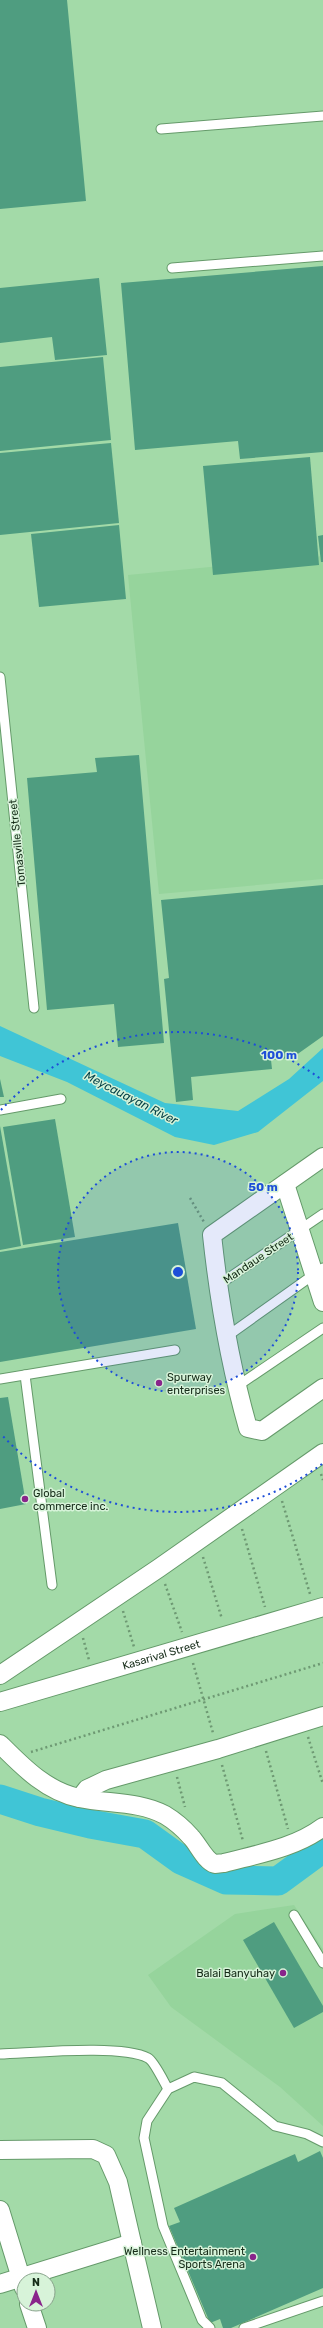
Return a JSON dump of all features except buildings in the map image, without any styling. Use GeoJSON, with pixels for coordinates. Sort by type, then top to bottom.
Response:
{"type":"FeatureCollection","features":[{"type":"Feature","properties":{"kind":"street"},"geometry":{"type":"LineString","coordinates":[[323,1157],[212,1235],[217,1286],[226,1337],[236,1387],[248,1428],[262,1431],[323,1388]]}},
{"type":"Feature","properties":{"kind":"street"},"geometry":{"type":"LineString","coordinates":[[284,1184],[300,1230],[318,1271],[323,1302]]}},
{"type":"Feature","properties":{"kind":"street"},"geometry":{"type":"LineString","coordinates":[[0,1675],[159,1568],[323,1453]]}},
{"type":"Feature","properties":{"kind":"street","name":"Kasarival Street"},"geometry":{"type":"LineString","coordinates":[[0,1702],[319,1608]]}},
{"type":"Feature","properties":{"kind":"street"},"geometry":{"type":"LineString","coordinates":[[80,1798],[94,1784],[218,1749],[323,1716]]}},
{"type":"Feature","properties":{"kind":"street"},"geometry":{"type":"LineString","coordinates":[[0,1744],[43,1783],[62,1793],[80,1798],[152,1809],[167,1816],[192,1838],[208,1859],[215,1864],[248,1857],[293,1844],[323,1827]]}},
{"type":"Feature","properties":{"kind":"street"},"geometry":{"type":"LineString","coordinates":[[0,2150],[92,2149],[106,2155],[118,2182],[152,2328]]}},
{"type":"Feature","properties":{"kind":"street"},"geometry":{"type":"LineString","coordinates":[[0,2210],[19,2272]]}},
{"type":"Feature","properties":{"kind":"street"},"geometry":{"type":"LineString","coordinates":[[52,2272],[132,2243]]}},
{"type":"Feature","properties":{"kind":"street"},"geometry":{"type":"LineString","coordinates":[[0,2284],[16,2283]]}},
{"type":"Feature","properties":{"kind":"street"},"geometry":{"type":"LineString","coordinates":[[31,2312],[36,2328]]}},
{"type":"Feature","properties":{"kind":"lane"},"geometry":{"type":"LineString","coordinates":[[161,129],[323,116]]}},
{"type":"Feature","properties":{"kind":"lane"},"geometry":{"type":"LineString","coordinates":[[172,268],[323,256]]}},
{"type":"Feature","properties":{"kind":"lane","name":"Tomasville Street"},"geometry":{"type":"LineString","coordinates":[[0,677],[34,1008]]}},
{"type":"Feature","properties":{"kind":"lane"},"geometry":{"type":"LineString","coordinates":[[0,1110],[62,1099]]}},
{"type":"Feature","properties":{"kind":"lane","name":"Mandaue Street"},"geometry":{"type":"LineString","coordinates":[[217,1286],[323,1214]]}},
{"type":"Feature","properties":{"kind":"lane"},"geometry":{"type":"LineString","coordinates":[[226,1337],[318,1271]]}},
{"type":"Feature","properties":{"kind":"lane"},"geometry":{"type":"LineString","coordinates":[[236,1387],[323,1328]]}},
{"type":"Feature","properties":{"kind":"lane"},"geometry":{"type":"LineString","coordinates":[[0,1379],[175,1350]]}},
{"type":"Feature","properties":{"kind":"lane"},"geometry":{"type":"LineString","coordinates":[[26,1375],[52,1585]]}},
{"type":"Feature","properties":{"kind":"lane"},"geometry":{"type":"LineString","coordinates":[[294,1915],[323,1963]]}},
{"type":"Feature","properties":{"kind":"lane"},"geometry":{"type":"LineString","coordinates":[[0,2054],[111,2051],[133,2054],[149,2059],[168,2089]]}},
{"type":"Feature","properties":{"kind":"lane"},"geometry":{"type":"LineString","coordinates":[[210,2328],[202,2320],[163,2226],[144,2138],[147,2121],[168,2089],[194,2077],[222,2083],[275,2126],[307,2134],[323,2142]]}},
{"type":"Feature","properties":{"kind":"lane"},"geometry":{"type":"LineString","coordinates":[[244,2328],[323,2302]]}},
{"type":"Feature","properties":{"kind":"path"},"geometry":{"type":"LineString","coordinates":[[190,1198],[212,1235]]}},
{"type":"Feature","properties":{"kind":"path"},"geometry":{"type":"LineString","coordinates":[[278,1485],[319,1608]]}},
{"type":"Feature","properties":{"kind":"path"},"geometry":{"type":"LineString","coordinates":[[238,1513],[269,1623]]}},
{"type":"Feature","properties":{"kind":"path"},"geometry":{"type":"LineString","coordinates":[[198,1540],[227,1635]]}},
{"type":"Feature","properties":{"kind":"path"},"geometry":{"type":"LineString","coordinates":[[159,1568],[188,1647],[248,1857]]}},
{"type":"Feature","properties":{"kind":"path"},"geometry":{"type":"LineString","coordinates":[[118,1595],[138,1661]]}},
{"type":"Feature","properties":{"kind":"path"},"geometry":{"type":"LineString","coordinates":[[78,1622],[94,1675]]}},
{"type":"Feature","properties":{"kind":"path"},"geometry":{"type":"LineString","coordinates":[[13,1757],[323,1663]]}},
{"type":"Feature","properties":{"kind":"path"},"geometry":{"type":"LineString","coordinates":[[303,1722],[323,1784]]}},
{"type":"Feature","properties":{"kind":"path"},"geometry":{"type":"LineString","coordinates":[[262,1735],[293,1844]]}},
{"type":"Feature","properties":{"kind":"path"},"geometry":{"type":"LineString","coordinates":[[174,1761],[192,1838]]}},
{"type":"Feature","properties":{"kind":"shaded area"},"geometry":{"type":"Polygon","coordinates":[[[323,556],[323,879],[159,894],[128,575],[323,556]]]}},
{"type":"Feature","properties":{"kind":"shaded area"},"geometry":{"type":"Polygon","coordinates":[[[294,1905],[323,1949],[323,2126],[280,2087],[171,2007],[148,1975],[235,1914],[294,1905]]]}},
{"type":"Feature","properties":{"kind":"water","name":"Meycauayan River"},"geometry":{"type":"Polygon","coordinates":[[[0,1026],[165,1103],[238,1111],[289,1079],[323,1048],[323,1081],[258,1132],[214,1145],[175,1137],[67,1082],[0,1056],[0,1026]]]}},
{"type":"Feature","properties":{"kind":"waterway"},"geometry":{"type":"LineString","coordinates":[[0,1799],[40,1812],[90,1824],[145,1834],[181,1860],[226,1880],[278,1881],[323,1848]]}},
{"type":"Feature","properties":{"kind":"place","name":"Spurway enterprises"},"geometry":{"type":"Point","coordinates":[159,1383]}},
{"type":"Feature","properties":{"kind":"place","name":"Global commerce inc."},"geometry":{"type":"Point","coordinates":[25,1499]}},
{"type":"Feature","properties":{"kind":"place","name":"Balai Banyuhay"},"geometry":{"type":"Point","coordinates":[283,1973]}},
{"type":"Feature","properties":{"kind":"place","name":"Wellness Entertainment Sports Arena"},"geometry":{"type":"Point","coordinates":[253,2257]}}]}
